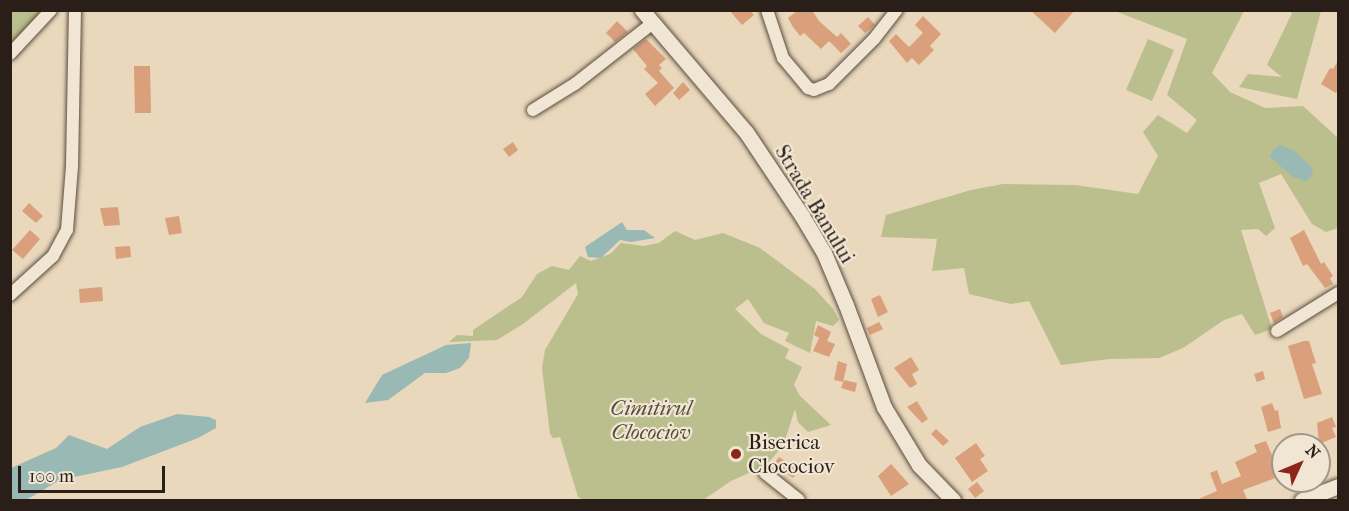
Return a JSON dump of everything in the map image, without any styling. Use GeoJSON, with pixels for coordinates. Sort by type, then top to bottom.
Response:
{"type":"FeatureCollection","features":[{"type":"Feature","properties":{"kind":"street"},"geometry":{"type":"LineString","coordinates":[[10,54],[51,10]]}},
{"type":"Feature","properties":{"kind":"street"},"geometry":{"type":"LineString","coordinates":[[10,294],[53,256],[67,230],[72,166],[75,10]]}},
{"type":"Feature","properties":{"kind":"street","name":"Strada Banului"},"geometry":{"type":"LineString","coordinates":[[642,10],[746,132],[802,216],[824,253],[884,407],[920,465],[953,501]]}},
{"type":"Feature","properties":{"kind":"street"},"geometry":{"type":"LineString","coordinates":[[767,10],[783,58],[808,88],[814,90],[829,84],[874,39],[897,10]]}},
{"type":"Feature","properties":{"kind":"street"},"geometry":{"type":"LineString","coordinates":[[533,110],[575,84],[654,22]]}},
{"type":"Feature","properties":{"kind":"street"},"geometry":{"type":"LineString","coordinates":[[1277,331],[1338,293]]}},
{"type":"Feature","properties":{"kind":"street"},"geometry":{"type":"LineString","coordinates":[[765,473],[799,501]]}},
{"type":"Feature","properties":{"kind":"street"},"geometry":{"type":"LineString","coordinates":[[1302,501],[1338,486]]}},
{"type":"Feature","properties":{"kind":"green space"},"geometry":{"type":"Polygon","coordinates":[[[11,11],[55,11],[11,58],[11,11]]]}},
{"type":"Feature","properties":{"kind":"green space"},"geometry":{"type":"Polygon","coordinates":[[[1115,11],[1244,11],[1212,73],[1230,92],[1265,108],[1303,106],[1338,138],[1338,228],[1326,232],[1312,224],[1281,174],[1259,183],[1275,228],[1266,236],[1258,229],[1241,230],[1272,329],[1255,335],[1242,314],[1224,320],[1183,348],[1159,358],[1110,359],[1061,365],[1029,301],[1011,304],[969,294],[964,268],[932,271],[937,239],[881,237],[886,215],[971,190],[1003,184],[1075,185],[1138,194],[1158,156],[1143,132],[1158,115],[1187,133],[1197,120],[1167,95],[1187,39],[1115,11]]]}},
{"type":"Feature","properties":{"kind":"green space"},"geometry":{"type":"Polygon","coordinates":[[[1290,11],[1321,11],[1297,99],[1239,87],[1248,74],[1282,77],[1267,65],[1292,13],[1290,11]]]}},
{"type":"Feature","properties":{"kind":"green space"},"geometry":{"type":"Polygon","coordinates":[[[1148,39],[1174,50],[1152,101],[1126,90],[1148,39]]]}},
{"type":"Feature","properties":{"kind":"green space","name":"Cimitirul Clocociov"},"geometry":{"type":"Polygon","coordinates":[[[675,231],[695,240],[723,233],[760,248],[815,289],[833,309],[839,320],[833,326],[816,321],[810,353],[785,341],[789,333],[764,323],[748,299],[735,309],[761,334],[789,349],[785,358],[802,367],[794,385],[800,396],[831,425],[808,432],[798,422],[795,409],[783,446],[766,465],[731,481],[703,500],[583,500],[578,497],[560,437],[553,438],[550,434],[542,368],[545,350],[578,294],[576,283],[523,324],[497,340],[449,342],[457,335],[473,336],[473,330],[522,297],[537,274],[552,266],[569,270],[580,256],[591,261],[610,254],[621,243],[643,246],[659,243],[675,231]]]}},
{"type":"Feature","properties":{"kind":"water"},"geometry":{"type":"Polygon","coordinates":[[[1280,145],[1295,151],[1313,169],[1311,177],[1305,181],[1293,177],[1270,157],[1273,150],[1280,145]]]}},
{"type":"Feature","properties":{"kind":"water"},"geometry":{"type":"Polygon","coordinates":[[[622,222],[627,230],[644,230],[655,238],[631,242],[620,240],[601,258],[588,257],[585,247],[622,222]]]}},
{"type":"Feature","properties":{"kind":"water"},"geometry":{"type":"Polygon","coordinates":[[[471,343],[469,358],[460,368],[446,373],[425,373],[388,400],[365,403],[382,375],[446,345],[471,343]]]}},
{"type":"Feature","properties":{"kind":"water"},"geometry":{"type":"Polygon","coordinates":[[[177,414],[209,417],[216,420],[216,428],[198,438],[122,467],[60,480],[26,500],[11,500],[11,468],[56,448],[69,435],[107,449],[140,427],[177,414]]]}},
{"type":"Feature","properties":{"kind":"building"},"geometry":{"type":"Polygon","coordinates":[[[729,10],[750,10],[754,15],[742,25],[729,10]]]}},
{"type":"Feature","properties":{"kind":"building"},"geometry":{"type":"Polygon","coordinates":[[[798,10],[812,10],[819,21],[837,37],[841,33],[851,44],[841,53],[829,41],[821,49],[804,33],[800,36],[788,18],[798,10]]]}},
{"type":"Feature","properties":{"kind":"building"},"geometry":{"type":"Polygon","coordinates":[[[1030,10],[1075,10],[1055,33],[1030,10]]]}},
{"type":"Feature","properties":{"kind":"building"},"geometry":{"type":"Polygon","coordinates":[[[923,16],[941,34],[930,46],[934,50],[919,65],[912,58],[907,63],[889,41],[896,34],[909,47],[923,33],[915,25],[923,16]]]}},
{"type":"Feature","properties":{"kind":"building"},"geometry":{"type":"Polygon","coordinates":[[[868,17],[875,25],[865,33],[858,26],[868,17]]]}},
{"type":"Feature","properties":{"kind":"building"},"geometry":{"type":"Polygon","coordinates":[[[617,21],[628,32],[615,42],[606,33],[617,21]]]}},
{"type":"Feature","properties":{"kind":"building"},"geometry":{"type":"Polygon","coordinates":[[[646,39],[666,59],[659,65],[662,68],[659,71],[674,88],[655,106],[645,94],[658,83],[644,69],[647,66],[633,49],[646,39]]]}},
{"type":"Feature","properties":{"kind":"building"},"geometry":{"type":"Polygon","coordinates":[[[1338,61],[1336,93],[1321,84],[1330,68],[1333,69],[1338,61]]]}},
{"type":"Feature","properties":{"kind":"building"},"geometry":{"type":"Polygon","coordinates":[[[134,66],[150,66],[151,113],[135,113],[134,66]]]}},
{"type":"Feature","properties":{"kind":"building"},"geometry":{"type":"Polygon","coordinates":[[[683,82],[690,90],[679,100],[673,93],[683,82]]]}},
{"type":"Feature","properties":{"kind":"building"},"geometry":{"type":"Polygon","coordinates":[[[513,142],[518,150],[509,157],[503,149],[513,142]]]}},
{"type":"Feature","properties":{"kind":"building"},"geometry":{"type":"Polygon","coordinates":[[[29,203],[43,216],[36,223],[22,211],[29,203]]]}},
{"type":"Feature","properties":{"kind":"building"},"geometry":{"type":"Polygon","coordinates":[[[118,207],[120,225],[104,226],[100,208],[118,207]]]}},
{"type":"Feature","properties":{"kind":"building"},"geometry":{"type":"Polygon","coordinates":[[[179,216],[182,233],[169,235],[165,218],[179,216]]]}},
{"type":"Feature","properties":{"kind":"building"},"geometry":{"type":"Polygon","coordinates":[[[30,230],[40,239],[23,259],[12,250],[30,230]]]}},
{"type":"Feature","properties":{"kind":"building"},"geometry":{"type":"Polygon","coordinates":[[[1304,230],[1321,264],[1324,262],[1333,276],[1330,278],[1333,284],[1325,288],[1307,264],[1303,266],[1290,238],[1304,230]]]}},
{"type":"Feature","properties":{"kind":"building"},"geometry":{"type":"Polygon","coordinates":[[[130,246],[131,257],[116,259],[115,247],[130,246]]]}},
{"type":"Feature","properties":{"kind":"building"},"geometry":{"type":"Polygon","coordinates":[[[102,287],[103,301],[80,303],[79,289],[102,287]]]}},
{"type":"Feature","properties":{"kind":"building"},"geometry":{"type":"Polygon","coordinates":[[[880,295],[888,312],[878,317],[871,299],[880,295]]]}},
{"type":"Feature","properties":{"kind":"building"},"geometry":{"type":"Polygon","coordinates":[[[1280,309],[1283,317],[1274,323],[1270,313],[1280,309]]]}},
{"type":"Feature","properties":{"kind":"building"},"geometry":{"type":"Polygon","coordinates":[[[879,322],[883,329],[870,335],[867,328],[879,322]]]}},
{"type":"Feature","properties":{"kind":"building"},"geometry":{"type":"Polygon","coordinates":[[[818,325],[831,332],[827,341],[835,344],[829,357],[813,351],[819,338],[814,335],[818,325]]]}},
{"type":"Feature","properties":{"kind":"building"},"geometry":{"type":"Polygon","coordinates":[[[1309,341],[1316,363],[1312,364],[1322,394],[1304,399],[1288,346],[1309,341]]]}},
{"type":"Feature","properties":{"kind":"building"},"geometry":{"type":"Polygon","coordinates":[[[911,357],[919,370],[912,374],[917,384],[910,388],[894,368],[911,357]]]}},
{"type":"Feature","properties":{"kind":"building"},"geometry":{"type":"Polygon","coordinates":[[[838,361],[847,364],[843,382],[834,380],[838,361]]]}},
{"type":"Feature","properties":{"kind":"building"},"geometry":{"type":"Polygon","coordinates":[[[1263,371],[1265,379],[1257,382],[1254,374],[1263,371]]]}},
{"type":"Feature","properties":{"kind":"building"},"geometry":{"type":"Polygon","coordinates":[[[844,380],[857,383],[855,392],[841,388],[844,380]]]}},
{"type":"Feature","properties":{"kind":"building"},"geometry":{"type":"Polygon","coordinates":[[[917,401],[928,419],[922,423],[907,407],[917,401]]]}},
{"type":"Feature","properties":{"kind":"building"},"geometry":{"type":"Polygon","coordinates":[[[1272,403],[1275,411],[1278,410],[1281,428],[1268,432],[1261,407],[1272,403]]]}},
{"type":"Feature","properties":{"kind":"building"},"geometry":{"type":"Polygon","coordinates":[[[1332,417],[1336,427],[1332,428],[1336,437],[1331,439],[1331,433],[1318,433],[1317,423],[1332,417]]]}},
{"type":"Feature","properties":{"kind":"building"},"geometry":{"type":"Polygon","coordinates":[[[936,429],[949,441],[943,446],[931,434],[936,429]]]}},
{"type":"Feature","properties":{"kind":"building"},"geometry":{"type":"Polygon","coordinates":[[[1266,441],[1271,453],[1271,480],[1243,490],[1248,501],[1194,501],[1217,491],[1210,473],[1217,470],[1222,484],[1241,476],[1235,462],[1257,452],[1254,445],[1266,441]]]}},
{"type":"Feature","properties":{"kind":"building"},"geometry":{"type":"Polygon","coordinates":[[[976,443],[985,456],[980,459],[988,471],[972,482],[955,458],[976,443]]]}},
{"type":"Feature","properties":{"kind":"building"},"geometry":{"type":"Polygon","coordinates":[[[779,457],[798,470],[793,478],[774,464],[779,457]]]}},
{"type":"Feature","properties":{"kind":"building"},"geometry":{"type":"Polygon","coordinates":[[[891,464],[909,484],[891,496],[878,476],[891,464]]]}},
{"type":"Feature","properties":{"kind":"building"},"geometry":{"type":"Polygon","coordinates":[[[977,482],[984,491],[975,498],[968,489],[977,482]]]}},
{"type":"Feature","properties":{"kind":"place","name":"Biserica Clocociov"},"geometry":{"type":"Point","coordinates":[736,454]}}]}
